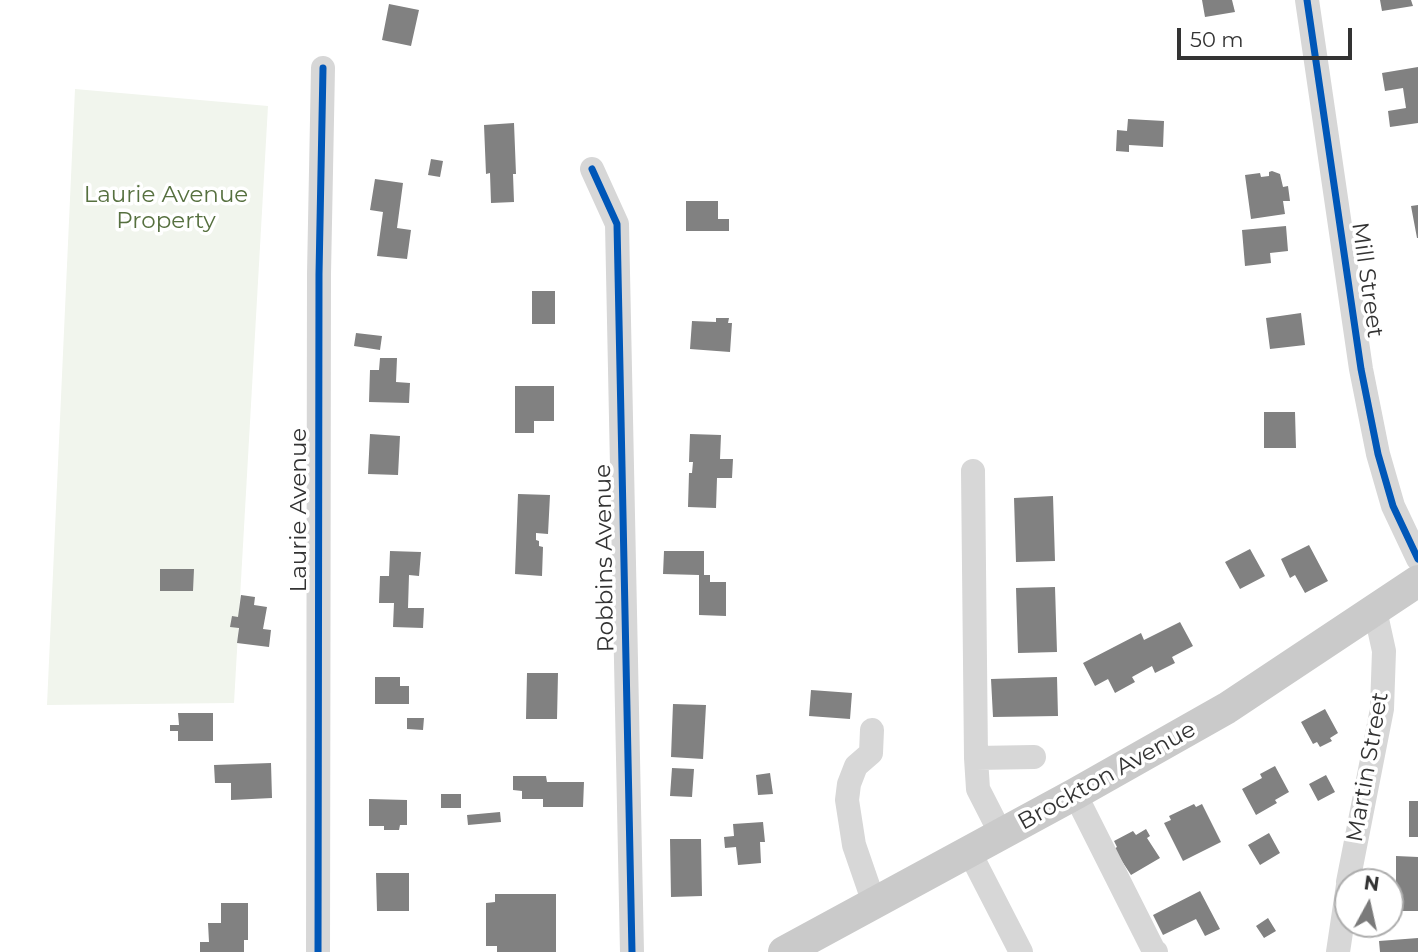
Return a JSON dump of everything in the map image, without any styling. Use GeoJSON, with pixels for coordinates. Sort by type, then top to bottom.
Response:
{"type":"FeatureCollection","features":[{"type":"Feature","properties":{"kind":"main road","name":"Brockton Avenue"},"geometry":{"type":"LineString","coordinates":[[784,952],[1227,708],[1418,581]]}},
{"type":"Feature","properties":{"kind":"street","name":"Mill Street"},"geometry":{"type":"LineString","coordinates":[[1307,0],[1361,369],[1378,454],[1393,506],[1418,559]]}},
{"type":"Feature","properties":{"kind":"street","name":"Laurie Avenue"},"geometry":{"type":"LineString","coordinates":[[318,952],[318,274],[323,68]]}},
{"type":"Feature","properties":{"kind":"street","name":"Robbins Avenue"},"geometry":{"type":"LineString","coordinates":[[592,169],[617,224],[632,952]]}},
{"type":"Feature","properties":{"kind":"street"},"geometry":{"type":"LineString","coordinates":[[973,471],[978,789],[1001,834]]}},
{"type":"Feature","properties":{"kind":"street","name":"Martin Street"},"geometry":{"type":"LineString","coordinates":[[1351,868],[1382,709],[1384,651],[1375,610]]}},
{"type":"Feature","properties":{"kind":"street"},"geometry":{"type":"LineString","coordinates":[[872,730],[871,753],[856,766],[849,784],[847,800],[854,845],[874,903]]}},
{"type":"Feature","properties":{"kind":"street"},"geometry":{"type":"LineString","coordinates":[[976,758],[1034,757]]}},
{"type":"Feature","properties":{"kind":"street"},"geometry":{"type":"LineString","coordinates":[[1075,794],[1156,952]]}},
{"type":"Feature","properties":{"kind":"street"},"geometry":{"type":"LineString","coordinates":[[969,851],[1021,952]]}},
{"type":"Feature","properties":{"kind":"green space","name":"Laurie Avenue Property"},"geometry":{"type":"Polygon","coordinates":[[[75,89],[268,106],[234,703],[47,705],[75,89]]]}},
{"type":"Feature","properties":{"kind":"building"},"geometry":{"type":"Polygon","coordinates":[[[1202,0],[1232,0],[1235,12],[1205,17],[1202,0]]]}},
{"type":"Feature","properties":{"kind":"building"},"geometry":{"type":"Polygon","coordinates":[[[1380,0],[1411,0],[1413,6],[1382,11],[1380,0]]]}},
{"type":"Feature","properties":{"kind":"building"},"geometry":{"type":"Polygon","coordinates":[[[389,4],[419,10],[411,46],[382,40],[389,4]]]}},
{"type":"Feature","properties":{"kind":"building"},"geometry":{"type":"Polygon","coordinates":[[[1418,67],[1418,123],[1390,127],[1388,111],[1406,108],[1403,88],[1385,91],[1382,73],[1418,67]]]}},
{"type":"Feature","properties":{"kind":"building"},"geometry":{"type":"Polygon","coordinates":[[[1128,119],[1164,121],[1163,147],[1129,145],[1129,152],[1116,151],[1117,130],[1127,131],[1128,119]]]}},
{"type":"Feature","properties":{"kind":"building"},"geometry":{"type":"Polygon","coordinates":[[[514,123],[514,202],[491,203],[490,173],[486,174],[484,125],[514,123]]]}},
{"type":"Feature","properties":{"kind":"building"},"geometry":{"type":"Polygon","coordinates":[[[431,159],[443,161],[440,177],[428,175],[431,159]]]}},
{"type":"Feature","properties":{"kind":"building"},"geometry":{"type":"Polygon","coordinates":[[[1272,171],[1280,174],[1283,187],[1288,186],[1290,201],[1283,201],[1285,214],[1251,219],[1245,175],[1260,173],[1261,177],[1269,176],[1272,171]]]}},
{"type":"Feature","properties":{"kind":"building"},"geometry":{"type":"Polygon","coordinates":[[[375,179],[403,183],[397,228],[411,230],[407,259],[377,256],[383,212],[370,210],[375,179]]]}},
{"type":"Feature","properties":{"kind":"building"},"geometry":{"type":"Polygon","coordinates":[[[686,201],[718,201],[718,219],[729,219],[729,231],[686,231],[686,201]]]}},
{"type":"Feature","properties":{"kind":"building"},"geometry":{"type":"Polygon","coordinates":[[[1418,205],[1418,238],[1417,238],[1411,206],[1418,205]]]}},
{"type":"Feature","properties":{"kind":"building"},"geometry":{"type":"Polygon","coordinates":[[[1286,226],[1288,251],[1270,253],[1271,263],[1245,266],[1242,230],[1286,226]]]}},
{"type":"Feature","properties":{"kind":"building"},"geometry":{"type":"Polygon","coordinates":[[[532,291],[555,291],[555,324],[532,324],[532,291]]]}},
{"type":"Feature","properties":{"kind":"building"},"geometry":{"type":"Polygon","coordinates":[[[1301,313],[1305,345],[1270,349],[1266,318],[1301,313]]]}},
{"type":"Feature","properties":{"kind":"building"},"geometry":{"type":"Polygon","coordinates":[[[716,318],[729,318],[728,323],[732,323],[730,352],[690,349],[692,321],[716,322],[716,318]]]}},
{"type":"Feature","properties":{"kind":"building"},"geometry":{"type":"Polygon","coordinates":[[[356,333],[382,336],[380,350],[354,346],[356,333]]]}},
{"type":"Feature","properties":{"kind":"building"},"geometry":{"type":"Polygon","coordinates":[[[380,358],[397,358],[396,382],[410,383],[409,403],[369,402],[370,370],[379,370],[380,358]]]}},
{"type":"Feature","properties":{"kind":"building"},"geometry":{"type":"Polygon","coordinates":[[[515,386],[554,386],[554,421],[534,421],[534,433],[515,433],[515,386]]]}},
{"type":"Feature","properties":{"kind":"building"},"geometry":{"type":"Polygon","coordinates":[[[1264,412],[1295,412],[1296,448],[1264,448],[1264,412]]]}},
{"type":"Feature","properties":{"kind":"building"},"geometry":{"type":"Polygon","coordinates":[[[370,434],[400,436],[398,475],[368,474],[370,434]]]}},
{"type":"Feature","properties":{"kind":"building"},"geometry":{"type":"Polygon","coordinates":[[[690,434],[721,435],[720,459],[733,459],[732,478],[717,478],[716,508],[688,507],[689,473],[692,473],[693,462],[689,462],[690,434]]]}},
{"type":"Feature","properties":{"kind":"building"},"geometry":{"type":"Polygon","coordinates":[[[518,494],[550,495],[548,534],[536,533],[539,546],[543,547],[542,576],[515,574],[518,494]]]}},
{"type":"Feature","properties":{"kind":"building"},"geometry":{"type":"Polygon","coordinates":[[[1053,496],[1055,561],[1016,562],[1014,498],[1053,496]]]}},
{"type":"Feature","properties":{"kind":"building"},"geometry":{"type":"Polygon","coordinates":[[[1309,545],[1328,581],[1305,593],[1295,575],[1290,578],[1281,559],[1309,545]]]}},
{"type":"Feature","properties":{"kind":"building"},"geometry":{"type":"Polygon","coordinates":[[[1250,549],[1265,576],[1240,589],[1225,562],[1250,549]]]}},
{"type":"Feature","properties":{"kind":"building"},"geometry":{"type":"Polygon","coordinates":[[[390,551],[421,552],[419,576],[409,575],[408,608],[424,608],[423,628],[393,627],[394,603],[379,603],[380,576],[389,576],[390,551]]]}},
{"type":"Feature","properties":{"kind":"building"},"geometry":{"type":"Polygon","coordinates":[[[664,551],[704,551],[704,575],[710,575],[710,582],[726,582],[726,616],[699,615],[699,575],[663,574],[664,551]]]}},
{"type":"Feature","properties":{"kind":"building"},"geometry":{"type":"Polygon","coordinates":[[[160,569],[194,569],[193,591],[160,591],[160,569]]]}},
{"type":"Feature","properties":{"kind":"building"},"geometry":{"type":"Polygon","coordinates":[[[1055,587],[1057,652],[1018,653],[1016,588],[1055,587]]]}},
{"type":"Feature","properties":{"kind":"building"},"geometry":{"type":"Polygon","coordinates":[[[241,595],[255,597],[254,605],[267,607],[263,629],[271,630],[269,647],[237,643],[239,628],[230,627],[232,616],[238,617],[241,595]]]}},
{"type":"Feature","properties":{"kind":"building"},"geometry":{"type":"Polygon","coordinates":[[[1180,622],[1193,646],[1172,657],[1175,663],[1155,673],[1152,666],[1132,677],[1135,682],[1115,693],[1108,679],[1095,686],[1083,663],[1141,633],[1144,640],[1180,622]]]}},
{"type":"Feature","properties":{"kind":"building"},"geometry":{"type":"Polygon","coordinates":[[[527,673],[558,673],[557,719],[526,719],[527,673]]]}},
{"type":"Feature","properties":{"kind":"building"},"geometry":{"type":"Polygon","coordinates":[[[375,677],[400,677],[400,686],[409,686],[409,704],[375,704],[375,677]]]}},
{"type":"Feature","properties":{"kind":"building"},"geometry":{"type":"Polygon","coordinates":[[[1057,677],[1058,716],[993,717],[991,679],[1057,677]]]}},
{"type":"Feature","properties":{"kind":"building"},"geometry":{"type":"Polygon","coordinates":[[[811,690],[852,693],[850,719],[809,716],[811,690]]]}},
{"type":"Feature","properties":{"kind":"building"},"geometry":{"type":"Polygon","coordinates":[[[673,704],[706,705],[703,759],[671,757],[673,704]]]}},
{"type":"Feature","properties":{"kind":"building"},"geometry":{"type":"Polygon","coordinates":[[[1325,709],[1338,733],[1330,738],[1332,741],[1320,747],[1317,742],[1313,744],[1301,722],[1325,709]]]}},
{"type":"Feature","properties":{"kind":"building"},"geometry":{"type":"Polygon","coordinates":[[[178,713],[213,713],[213,741],[178,741],[178,731],[170,731],[170,725],[179,725],[178,713]]]}},
{"type":"Feature","properties":{"kind":"building"},"geometry":{"type":"Polygon","coordinates":[[[407,718],[424,718],[423,730],[407,729],[407,718]]]}},
{"type":"Feature","properties":{"kind":"building"},"geometry":{"type":"Polygon","coordinates":[[[271,763],[272,798],[231,800],[231,783],[215,783],[214,765],[271,763]]]}},
{"type":"Feature","properties":{"kind":"building"},"geometry":{"type":"Polygon","coordinates":[[[1275,766],[1289,792],[1275,800],[1277,803],[1256,815],[1242,789],[1262,778],[1260,774],[1275,766]]]}},
{"type":"Feature","properties":{"kind":"building"},"geometry":{"type":"Polygon","coordinates":[[[672,768],[694,769],[692,797],[670,796],[672,768]]]}},
{"type":"Feature","properties":{"kind":"building"},"geometry":{"type":"Polygon","coordinates":[[[770,773],[773,794],[758,795],[756,775],[770,773]]]}},
{"type":"Feature","properties":{"kind":"building"},"geometry":{"type":"Polygon","coordinates":[[[1326,775],[1335,792],[1318,801],[1309,784],[1326,775]]]}},
{"type":"Feature","properties":{"kind":"building"},"geometry":{"type":"Polygon","coordinates":[[[513,776],[546,776],[547,782],[584,782],[583,807],[543,807],[543,799],[522,799],[522,791],[513,790],[513,776]]]}},
{"type":"Feature","properties":{"kind":"building"},"geometry":{"type":"Polygon","coordinates":[[[441,794],[461,794],[461,808],[441,808],[441,794]]]}},
{"type":"Feature","properties":{"kind":"building"},"geometry":{"type":"Polygon","coordinates":[[[369,799],[407,800],[407,825],[400,825],[399,830],[369,826],[369,799]]]}},
{"type":"Feature","properties":{"kind":"building"},"geometry":{"type":"Polygon","coordinates":[[[1409,801],[1418,801],[1418,837],[1409,837],[1409,801]]]}},
{"type":"Feature","properties":{"kind":"building"},"geometry":{"type":"Polygon","coordinates":[[[1194,804],[1196,807],[1202,804],[1221,842],[1183,861],[1164,823],[1171,820],[1169,816],[1194,804]]]}},
{"type":"Feature","properties":{"kind":"building"},"geometry":{"type":"Polygon","coordinates":[[[500,812],[501,822],[468,825],[467,815],[500,812]]]}},
{"type":"Feature","properties":{"kind":"building"},"geometry":{"type":"Polygon","coordinates":[[[763,822],[765,842],[760,842],[761,863],[738,865],[736,847],[725,848],[724,837],[734,836],[733,824],[763,822]]]}},
{"type":"Feature","properties":{"kind":"building"},"geometry":{"type":"Polygon","coordinates":[[[1146,829],[1150,836],[1147,838],[1160,858],[1131,875],[1114,849],[1117,847],[1114,841],[1133,831],[1136,835],[1146,829]]]}},
{"type":"Feature","properties":{"kind":"building"},"geometry":{"type":"Polygon","coordinates":[[[1269,833],[1280,853],[1260,865],[1248,845],[1269,833]]]}},
{"type":"Feature","properties":{"kind":"building"},"geometry":{"type":"Polygon","coordinates":[[[670,839],[701,839],[702,896],[671,897],[670,839]]]}},
{"type":"Feature","properties":{"kind":"building"},"geometry":{"type":"Polygon","coordinates":[[[1396,856],[1418,857],[1418,911],[1404,911],[1404,868],[1396,868],[1396,856]]]}},
{"type":"Feature","properties":{"kind":"building"},"geometry":{"type":"Polygon","coordinates":[[[376,873],[409,873],[409,911],[377,911],[376,873]]]}},
{"type":"Feature","properties":{"kind":"building"},"geometry":{"type":"Polygon","coordinates":[[[1200,891],[1220,929],[1205,936],[1196,919],[1163,935],[1153,915],[1200,891]]]}},
{"type":"Feature","properties":{"kind":"building"},"geometry":{"type":"Polygon","coordinates":[[[495,894],[556,894],[556,952],[497,952],[497,946],[486,946],[486,903],[495,902],[495,894]]]}},
{"type":"Feature","properties":{"kind":"building"},"geometry":{"type":"Polygon","coordinates":[[[221,903],[248,903],[248,940],[244,940],[244,952],[200,952],[200,942],[209,942],[208,923],[221,923],[221,903]]]}},
{"type":"Feature","properties":{"kind":"building"},"geometry":{"type":"Polygon","coordinates":[[[1268,918],[1276,931],[1264,938],[1256,926],[1268,918]]]}},
{"type":"Feature","properties":{"kind":"building"},"geometry":{"type":"Polygon","coordinates":[[[1418,938],[1418,952],[1380,952],[1379,941],[1418,938]]]}},
{"type":"Feature","properties":{"kind":"cycle path"},"geometry":{"type":"LineString","coordinates":[[1307,0],[1361,369],[1378,454],[1393,506],[1418,559]]}},
{"type":"Feature","properties":{"kind":"cycle path"},"geometry":{"type":"LineString","coordinates":[[318,952],[319,274],[323,68]]}},
{"type":"Feature","properties":{"kind":"cycle path"},"geometry":{"type":"LineString","coordinates":[[592,169],[617,224],[632,952]]}}]}
